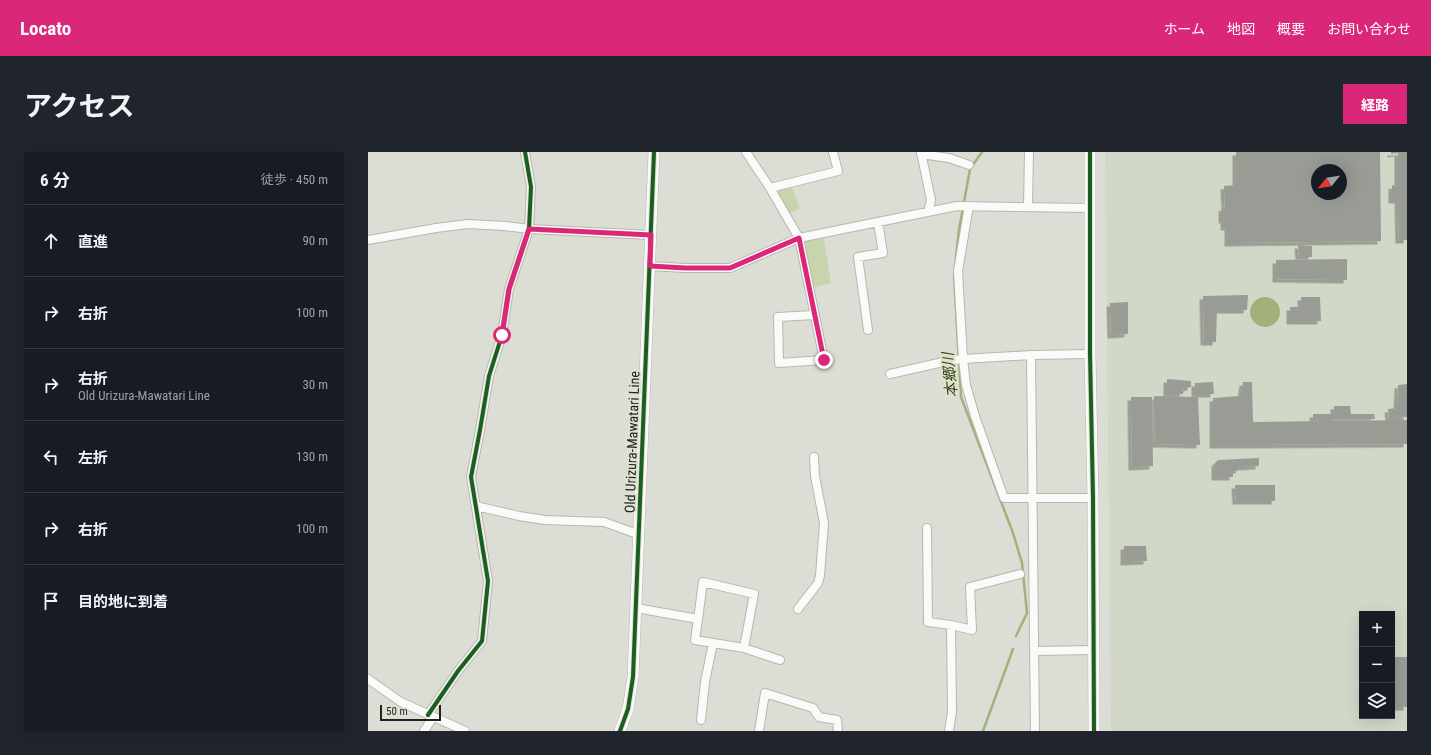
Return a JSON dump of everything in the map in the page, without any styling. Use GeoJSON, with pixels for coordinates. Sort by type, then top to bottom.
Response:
{"type":"FeatureCollection","features":[{"type":"Feature","properties":{"kind":"street"},"geometry":{"type":"LineString","coordinates":[[424,731],[431,716],[458,671],[482,641],[488,581],[471,477],[488,376],[502,335],[509,289],[529,229],[531,187],[525,152]]}},
{"type":"Feature","properties":{"kind":"street","name":"Old Urizura-Mawatari Line"},"geometry":{"type":"LineString","coordinates":[[620,731],[628,709],[634,677],[654,152]]}},
{"type":"Feature","properties":{"kind":"street"},"geometry":{"type":"LineString","coordinates":[[746,152],[770,188],[799,238],[824,360],[779,363],[778,317],[814,315]]}},
{"type":"Feature","properties":{"kind":"street"},"geometry":{"type":"LineString","coordinates":[[770,188],[838,171],[833,152]]}},
{"type":"Feature","properties":{"kind":"street"},"geometry":{"type":"LineString","coordinates":[[1028,207],[1029,152]]}},
{"type":"Feature","properties":{"kind":"street"},"geometry":{"type":"LineString","coordinates":[[1090,152],[1090,354],[1093,498],[1094,731]]}},
{"type":"Feature","properties":{"kind":"street"},"geometry":{"type":"LineString","coordinates":[[928,212],[931,200],[921,153],[951,155],[969,164]]}},
{"type":"Feature","properties":{"kind":"street"},"geometry":{"type":"LineString","coordinates":[[650,266],[730,268],[799,238],[956,206],[1090,208]]}},
{"type":"Feature","properties":{"kind":"street"},"geometry":{"type":"LineString","coordinates":[[969,206],[958,271],[966,385],[975,416],[1004,498],[1093,498]]}},
{"type":"Feature","properties":{"kind":"street"},"geometry":{"type":"LineString","coordinates":[[868,330],[858,258],[883,253],[878,222]]}},
{"type":"Feature","properties":{"kind":"street"},"geometry":{"type":"LineString","coordinates":[[368,240],[468,224],[529,229],[651,235]]}},
{"type":"Feature","properties":{"kind":"street"},"geometry":{"type":"LineString","coordinates":[[890,374],[952,360],[1032,355],[1090,354]]}},
{"type":"Feature","properties":{"kind":"street"},"geometry":{"type":"LineString","coordinates":[[1032,355],[1035,731]]}},
{"type":"Feature","properties":{"kind":"street"},"geometry":{"type":"LineString","coordinates":[[798,608],[818,583],[820,576],[824,523],[815,476],[814,457]]}},
{"type":"Feature","properties":{"kind":"street"},"geometry":{"type":"LineString","coordinates":[[476,506],[519,516],[545,520],[604,522],[640,535]]}},
{"type":"Feature","properties":{"kind":"street"},"geometry":{"type":"LineString","coordinates":[[927,528],[928,622],[972,630],[970,587],[1020,574]]}},
{"type":"Feature","properties":{"kind":"street"},"geometry":{"type":"LineString","coordinates":[[744,648],[754,594],[703,582],[695,640],[744,648],[780,660]]}},
{"type":"Feature","properties":{"kind":"street"},"geometry":{"type":"LineString","coordinates":[[636,608],[698,619]]}},
{"type":"Feature","properties":{"kind":"street"},"geometry":{"type":"LineString","coordinates":[[949,731],[952,712],[951,625]]}},
{"type":"Feature","properties":{"kind":"street"},"geometry":{"type":"LineString","coordinates":[[701,720],[705,682],[713,643]]}},
{"type":"Feature","properties":{"kind":"street"},"geometry":{"type":"LineString","coordinates":[[1035,651],[1093,650]]}},
{"type":"Feature","properties":{"kind":"street"},"geometry":{"type":"LineString","coordinates":[[368,679],[401,702],[465,731]]}},
{"type":"Feature","properties":{"kind":"street"},"geometry":{"type":"LineString","coordinates":[[759,731],[766,693],[813,708],[819,717],[837,720],[838,731]]}},
{"type":"Feature","properties":{"kind":"shaded area"},"geometry":{"type":"Polygon","coordinates":[[[1105,152],[1407,152],[1407,731],[1111,731],[1105,152]]]}},
{"type":"Feature","properties":{"kind":"shaded area"},"geometry":{"type":"Polygon","coordinates":[[[791,185],[800,208],[786,215],[772,190],[791,185]]]}},
{"type":"Feature","properties":{"kind":"shaded area"},"geometry":{"type":"Polygon","coordinates":[[[823,234],[831,283],[811,288],[801,240],[823,234]]]}},
{"type":"Feature","properties":{"kind":"shaded area"},"geometry":{"type":"Polygon","coordinates":[[[1265,297],[1276,301],[1280,312],[1276,323],[1265,327],[1254,323],[1250,312],[1254,301],[1265,297]]]}},
{"type":"Feature","properties":{"kind":"building"},"geometry":{"type":"Polygon","coordinates":[[[1236,152],[1380,152],[1381,241],[1228,243],[1228,227],[1224,227],[1224,220],[1222,220],[1222,208],[1225,207],[1224,186],[1236,185],[1236,152]]]}},
{"type":"Feature","properties":{"kind":"building"},"geometry":{"type":"Polygon","coordinates":[[[1391,152],[1407,152],[1407,240],[1399,240],[1398,200],[1392,200],[1392,185],[1398,186],[1398,153],[1391,154],[1391,152]]]}},
{"type":"Feature","properties":{"kind":"building"},"geometry":{"type":"Polygon","coordinates":[[[1298,245],[1312,246],[1312,257],[1299,257],[1298,245]]]}},
{"type":"Feature","properties":{"kind":"building"},"geometry":{"type":"Polygon","coordinates":[[[1347,259],[1347,280],[1276,279],[1276,260],[1347,259]]]}},
{"type":"Feature","properties":{"kind":"building"},"geometry":{"type":"Polygon","coordinates":[[[1248,295],[1247,310],[1217,310],[1216,342],[1204,342],[1203,296],[1248,295]]]}},
{"type":"Feature","properties":{"kind":"building"},"geometry":{"type":"Polygon","coordinates":[[[1301,297],[1320,297],[1321,321],[1290,321],[1290,307],[1301,307],[1301,297]]]}},
{"type":"Feature","properties":{"kind":"building"},"geometry":{"type":"Polygon","coordinates":[[[1128,302],[1128,334],[1111,335],[1110,303],[1128,302]]]}},
{"type":"Feature","properties":{"kind":"building"},"geometry":{"type":"Polygon","coordinates":[[[1167,379],[1191,381],[1191,387],[1184,388],[1183,394],[1167,394],[1167,379]]]}},
{"type":"Feature","properties":{"kind":"building"},"geometry":{"type":"Polygon","coordinates":[[[1213,382],[1214,394],[1195,394],[1195,383],[1213,382]]]}},
{"type":"Feature","properties":{"kind":"building"},"geometry":{"type":"Polygon","coordinates":[[[1243,382],[1252,382],[1253,422],[1407,420],[1407,444],[1213,445],[1213,398],[1241,396],[1243,382]]]}},
{"type":"Feature","properties":{"kind":"building"},"geometry":{"type":"Polygon","coordinates":[[[1407,384],[1407,417],[1389,418],[1388,409],[1397,408],[1398,385],[1407,384]]]}},
{"type":"Feature","properties":{"kind":"building"},"geometry":{"type":"Polygon","coordinates":[[[1154,396],[1198,397],[1200,445],[1155,444],[1154,396]]]}},
{"type":"Feature","properties":{"kind":"building"},"geometry":{"type":"Polygon","coordinates":[[[1131,397],[1152,397],[1153,466],[1132,467],[1131,397]]]}},
{"type":"Feature","properties":{"kind":"building"},"geometry":{"type":"Polygon","coordinates":[[[1334,406],[1350,406],[1351,414],[1374,414],[1375,419],[1313,420],[1313,414],[1334,414],[1334,406]]]}},
{"type":"Feature","properties":{"kind":"building"},"geometry":{"type":"Polygon","coordinates":[[[1259,458],[1259,466],[1240,467],[1239,470],[1233,470],[1233,477],[1215,477],[1215,463],[1218,460],[1259,458]]]}},
{"type":"Feature","properties":{"kind":"building"},"geometry":{"type":"Polygon","coordinates":[[[1235,485],[1275,485],[1275,501],[1236,501],[1235,485]]]}},
{"type":"Feature","properties":{"kind":"building"},"geometry":{"type":"Polygon","coordinates":[[[1124,546],[1146,546],[1147,561],[1124,562],[1124,546]]]}},
{"type":"Feature","properties":{"kind":"building"},"geometry":{"type":"Polygon","coordinates":[[[1395,657],[1407,657],[1407,707],[1395,707],[1395,657]]]}},
{"type":"Feature","properties":{"kind":"waterway","name":"本郷川"},"geometry":{"type":"LineString","coordinates":[[982,152],[970,169],[959,230],[954,275],[961,397],[1013,533],[1022,563],[1027,613],[1016,636]]}},
{"type":"Feature","properties":{"kind":"waterway","name":"本郷川"},"geometry":{"type":"LineString","coordinates":[[983,731],[1013,649]]}},
{"type":"Feature","properties":{"kind":"cycle path"},"geometry":{"type":"LineString","coordinates":[[428,715],[458,671],[482,641],[488,581],[471,477],[489,376],[502,335],[509,289],[529,229],[531,187],[525,152]]}},
{"type":"Feature","properties":{"kind":"cycle path"},"geometry":{"type":"LineString","coordinates":[[620,731],[628,709],[633,677],[654,152]]}},
{"type":"Feature","properties":{"kind":"cycle path"},"geometry":{"type":"LineString","coordinates":[[1090,152],[1090,354],[1093,498],[1094,731]]}},
{"type":"Feature","properties":{"kind":"route"},"geometry":{"type":"LineString","coordinates":[[502,335],[509,289],[529,229],[651,235],[650,266],[654,267],[730,268],[799,238],[808,289],[824,360]]}}]}
